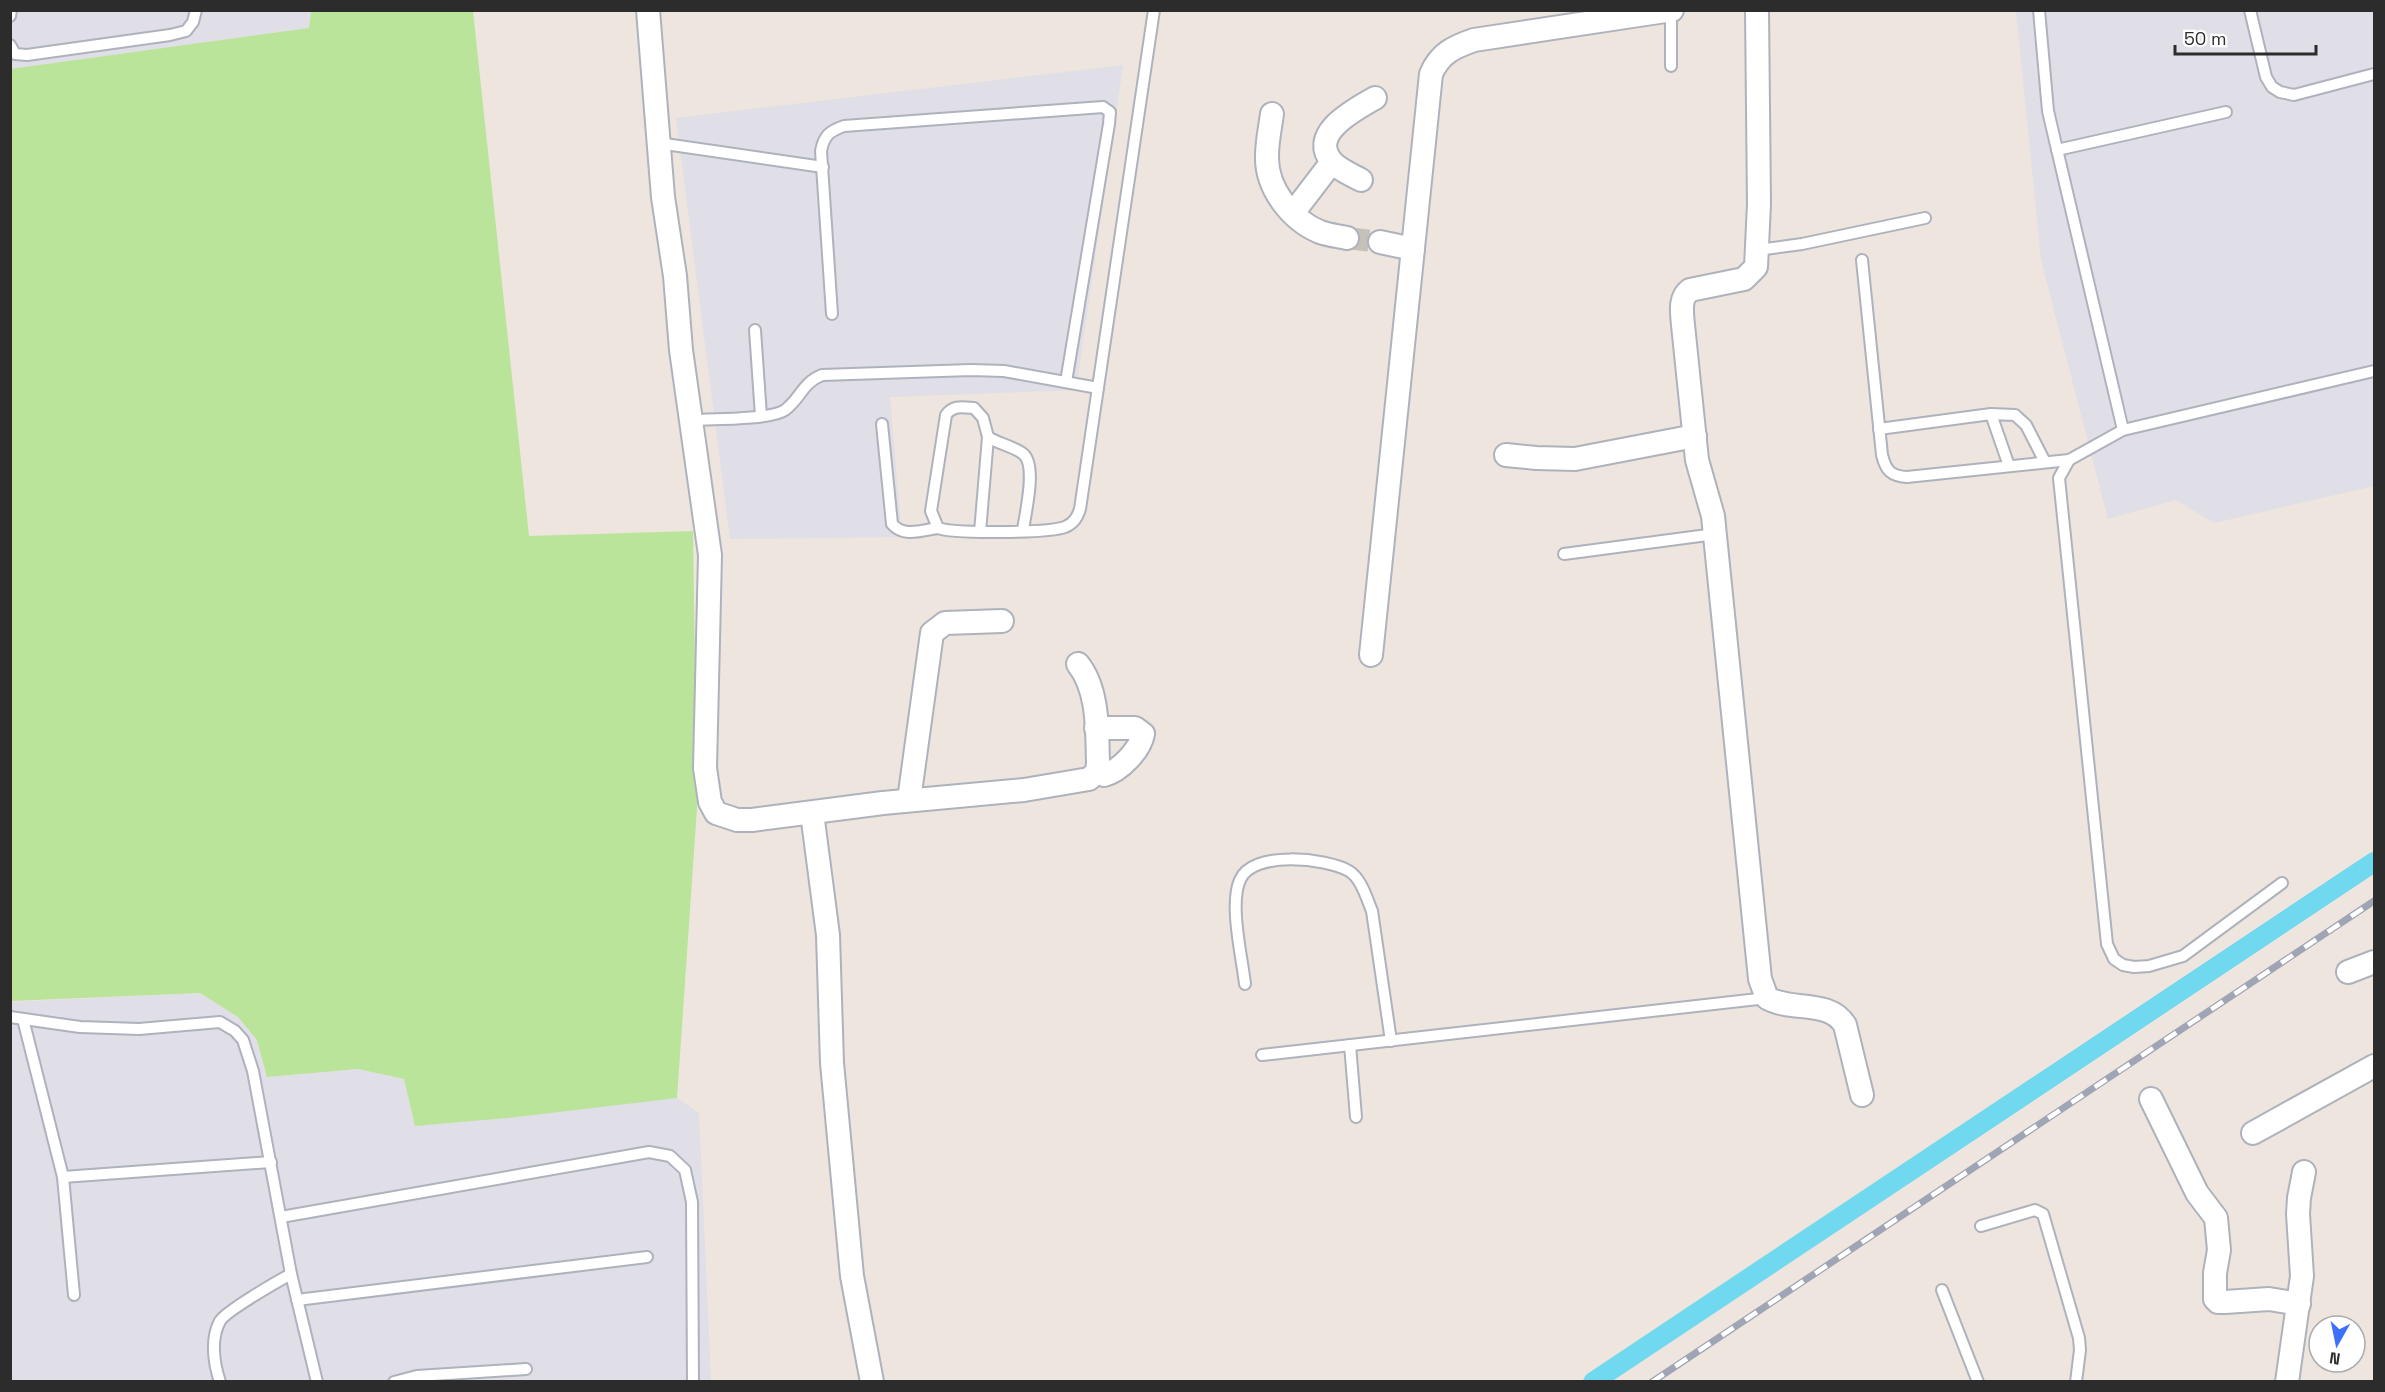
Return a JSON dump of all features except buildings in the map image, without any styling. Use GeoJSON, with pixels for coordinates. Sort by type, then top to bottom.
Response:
{"type":"FeatureCollection","features":[{"type":"Feature","properties":{"kind":"street"},"geometry":{"type":"LineString","coordinates":[[648,10],[663,197],[675,276],[681,350],[710,555],[705,749],[706,787],[716,813],[737,820],[768,819],[909,800],[1024,790],[1089,779],[1097,772]]}},
{"type":"Feature","properties":{"kind":"street"},"geometry":{"type":"LineString","coordinates":[[1371,655],[1431,74],[1437,61],[1449,50],[1474,40],[1672,10]]}},
{"type":"Feature","properties":{"kind":"street"},"geometry":{"type":"LineString","coordinates":[[1757,10],[1758,250],[1756,267],[1744,279],[1697,287],[1685,294],[1682,311],[1697,460],[1713,516],[1760,979],[1767,998],[1779,1005],[1810,1007],[1839,1016],[1845,1025],[1862,1095]]}},
{"type":"Feature","properties":{"kind":"street"},"geometry":{"type":"LineString","coordinates":[[1361,180],[1332,162],[1326,147],[1333,125],[1375,98]]}},
{"type":"Feature","properties":{"kind":"street"},"geometry":{"type":"LineString","coordinates":[[1272,114],[1266,157],[1269,179],[1286,207],[1306,224],[1321,232],[1347,238]]}},
{"type":"Feature","properties":{"kind":"street"},"geometry":{"type":"LineString","coordinates":[[1293,213],[1332,162]]}},
{"type":"Feature","properties":{"kind":"street"},"geometry":{"type":"LineString","coordinates":[[1380,242],[1413,249]]}},
{"type":"Feature","properties":{"kind":"street"},"geometry":{"type":"LineString","coordinates":[[1506,455],[1557,460],[1575,459],[1695,436]]}},
{"type":"Feature","properties":{"kind":"street"},"geometry":{"type":"LineString","coordinates":[[909,800],[932,633],[945,623],[1002,621]]}},
{"type":"Feature","properties":{"kind":"street"},"geometry":{"type":"LineString","coordinates":[[1078,664],[1090,686],[1096,728],[1097,772]]}},
{"type":"Feature","properties":{"kind":"street"},"geometry":{"type":"LineString","coordinates":[[1096,728],[1135,728],[1143,734],[1142,740],[1119,768],[1104,775],[1097,772]]}},
{"type":"Feature","properties":{"kind":"street"},"geometry":{"type":"LineString","coordinates":[[812,813],[828,935],[832,1063],[852,1276],[872,1382]]}},
{"type":"Feature","properties":{"kind":"street"},"geometry":{"type":"LineString","coordinates":[[2348,972],[2374,962]]}},
{"type":"Feature","properties":{"kind":"street"},"geometry":{"type":"LineString","coordinates":[[2253,1133],[2374,1066]]}},
{"type":"Feature","properties":{"kind":"street"},"geometry":{"type":"LineString","coordinates":[[2151,1100],[2197,1193],[2216,1218],[2219,1250],[2215,1273],[2215,1299],[2225,1302],[2269,1299],[2299,1304]]}},
{"type":"Feature","properties":{"kind":"street"},"geometry":{"type":"LineString","coordinates":[[2287,1382],[2302,1276],[2299,1198],[2304,1172]]}},
{"type":"Feature","properties":{"kind":"lane"},"geometry":{"type":"LineString","coordinates":[[10,16],[11,10]]}},
{"type":"Feature","properties":{"kind":"lane"},"geometry":{"type":"LineString","coordinates":[[10,45],[15,54],[27,55],[170,35],[186,31],[193,22],[196,10]]}},
{"type":"Feature","properties":{"kind":"lane"},"geometry":{"type":"LineString","coordinates":[[882,424],[892,525],[901,532],[938,528],[959,532],[1052,530],[1065,527],[1075,521],[1080,509],[1154,10]]}},
{"type":"Feature","properties":{"kind":"lane"},"geometry":{"type":"LineString","coordinates":[[1671,66],[1672,10]]}},
{"type":"Feature","properties":{"kind":"lane"},"geometry":{"type":"LineString","coordinates":[[2039,10],[2048,111],[2123,430]]}},
{"type":"Feature","properties":{"kind":"lane"},"geometry":{"type":"LineString","coordinates":[[2250,10],[2266,77],[2272,87],[2280,92],[2294,95],[2374,74]]}},
{"type":"Feature","properties":{"kind":"lane"},"geometry":{"type":"LineString","coordinates":[[832,314],[821,152],[823,140],[830,131],[844,126],[1104,106],[1110,112],[1066,382]]}},
{"type":"Feature","properties":{"kind":"lane"},"geometry":{"type":"LineString","coordinates":[[2057,150],[2226,112]]}},
{"type":"Feature","properties":{"kind":"lane"},"geometry":{"type":"LineString","coordinates":[[658,143],[823,167]]}},
{"type":"Feature","properties":{"kind":"lane"},"geometry":{"type":"LineString","coordinates":[[1758,250],[1802,244],[1925,218]]}},
{"type":"Feature","properties":{"kind":"lane"},"geometry":{"type":"LineString","coordinates":[[1862,261],[1884,466],[1896,476],[2069,460],[2123,430],[2374,372]]}},
{"type":"Feature","properties":{"kind":"lane"},"geometry":{"type":"LineString","coordinates":[[755,330],[761,416]]}},
{"type":"Feature","properties":{"kind":"lane"},"geometry":{"type":"LineString","coordinates":[[692,420],[774,415],[788,408],[810,380],[822,375],[1004,371],[1098,388]]}},
{"type":"Feature","properties":{"kind":"lane"},"geometry":{"type":"LineString","coordinates":[[938,528],[931,511],[946,416],[950,410],[957,407],[974,408],[983,418],[988,437],[980,532]]}},
{"type":"Feature","properties":{"kind":"lane"},"geometry":{"type":"LineString","coordinates":[[1879,429],[1991,414],[2009,414],[2021,418],[2045,462]]}},
{"type":"Feature","properties":{"kind":"lane"},"geometry":{"type":"LineString","coordinates":[[1991,414],[2009,466]]}},
{"type":"Feature","properties":{"kind":"lane"},"geometry":{"type":"LineString","coordinates":[[988,437],[998,444],[1022,453],[1029,459],[1030,477],[1023,530]]}},
{"type":"Feature","properties":{"kind":"lane"},"geometry":{"type":"LineString","coordinates":[[2069,460],[2059,478],[2107,944],[2114,959],[2123,965],[2142,967],[2183,956],[2282,883]]}},
{"type":"Feature","properties":{"kind":"lane"},"geometry":{"type":"LineString","coordinates":[[1564,554],[1715,534]]}},
{"type":"Feature","properties":{"kind":"lane"},"geometry":{"type":"LineString","coordinates":[[1245,984],[1235,898],[1240,878],[1249,867],[1265,860],[1326,862],[1352,872],[1365,892],[1372,911],[1391,1041]]}},
{"type":"Feature","properties":{"kind":"lane"},"geometry":{"type":"LineString","coordinates":[[1262,1055],[1767,998]]}},
{"type":"Feature","properties":{"kind":"lane"},"geometry":{"type":"LineString","coordinates":[[10,1017],[104,1029],[139,1029],[220,1022],[229,1026],[243,1040],[250,1061],[271,1162],[291,1274],[317,1382]]}},
{"type":"Feature","properties":{"kind":"lane"},"geometry":{"type":"LineString","coordinates":[[23,1019],[63,1177],[74,1295]]}},
{"type":"Feature","properties":{"kind":"lane"},"geometry":{"type":"LineString","coordinates":[[1350,1046],[1356,1117]]}},
{"type":"Feature","properties":{"kind":"lane"},"geometry":{"type":"LineString","coordinates":[[280,1217],[649,1152],[670,1156],[685,1170],[692,1202],[693,1382]]}},
{"type":"Feature","properties":{"kind":"lane"},"geometry":{"type":"LineString","coordinates":[[63,1177],[271,1162]]}},
{"type":"Feature","properties":{"kind":"lane"},"geometry":{"type":"LineString","coordinates":[[1981,1226],[2035,1210],[2043,1214],[2079,1338],[2080,1350],[2076,1382]]}},
{"type":"Feature","properties":{"kind":"lane"},"geometry":{"type":"LineString","coordinates":[[297,1300],[647,1257]]}},
{"type":"Feature","properties":{"kind":"lane"},"geometry":{"type":"LineString","coordinates":[[220,1382],[213,1363],[220,1319],[291,1274]]}},
{"type":"Feature","properties":{"kind":"lane"},"geometry":{"type":"LineString","coordinates":[[1942,1290],[1978,1382]]}},
{"type":"Feature","properties":{"kind":"lane"},"geometry":{"type":"LineString","coordinates":[[394,1382],[417,1377],[526,1369]]}},
{"type":"Feature","properties":{"kind":"shaded area"},"geometry":{"type":"Polygon","coordinates":[[[10,11],[311,11],[309,28],[11,69],[10,11]]]}},
{"type":"Feature","properties":{"kind":"shaded area"},"geometry":{"type":"Polygon","coordinates":[[[2016,11],[2374,11],[2374,486],[2214,523],[2176,500],[2108,519],[2041,260],[2016,11]]]}},
{"type":"Feature","properties":{"kind":"shaded area"},"geometry":{"type":"Polygon","coordinates":[[[1123,65],[1076,390],[890,397],[902,537],[730,539],[676,118],[1123,65]]]}},
{"type":"Feature","properties":{"kind":"shaded area"},"geometry":{"type":"Polygon","coordinates":[[[200,993],[238,1017],[257,1040],[267,1077],[358,1069],[404,1079],[415,1126],[677,1098],[699,1113],[711,1381],[11,1381],[10,1002],[200,993]]]}},
{"type":"Feature","properties":{"kind":"green space"},"geometry":{"type":"Polygon","coordinates":[[[311,11],[473,11],[529,536],[693,531],[697,808],[677,1098],[507,1118],[415,1126],[404,1079],[358,1069],[267,1077],[257,1040],[238,1017],[200,993],[11,1001],[10,69],[309,28],[311,11]]]}},
{"type":"Feature","properties":{"kind":"waterway"},"geometry":{"type":"LineString","coordinates":[[1593,1382],[2374,862]]}},
{"type":"Feature","properties":{"kind":"tunnel"},"geometry":{"type":"LineString","coordinates":[[1347,238],[1380,242]]}},
{"type":"Feature","properties":{"kind":"railway"},"geometry":{"type":"LineString","coordinates":[[1652,1382],[2374,901]]}}]}
